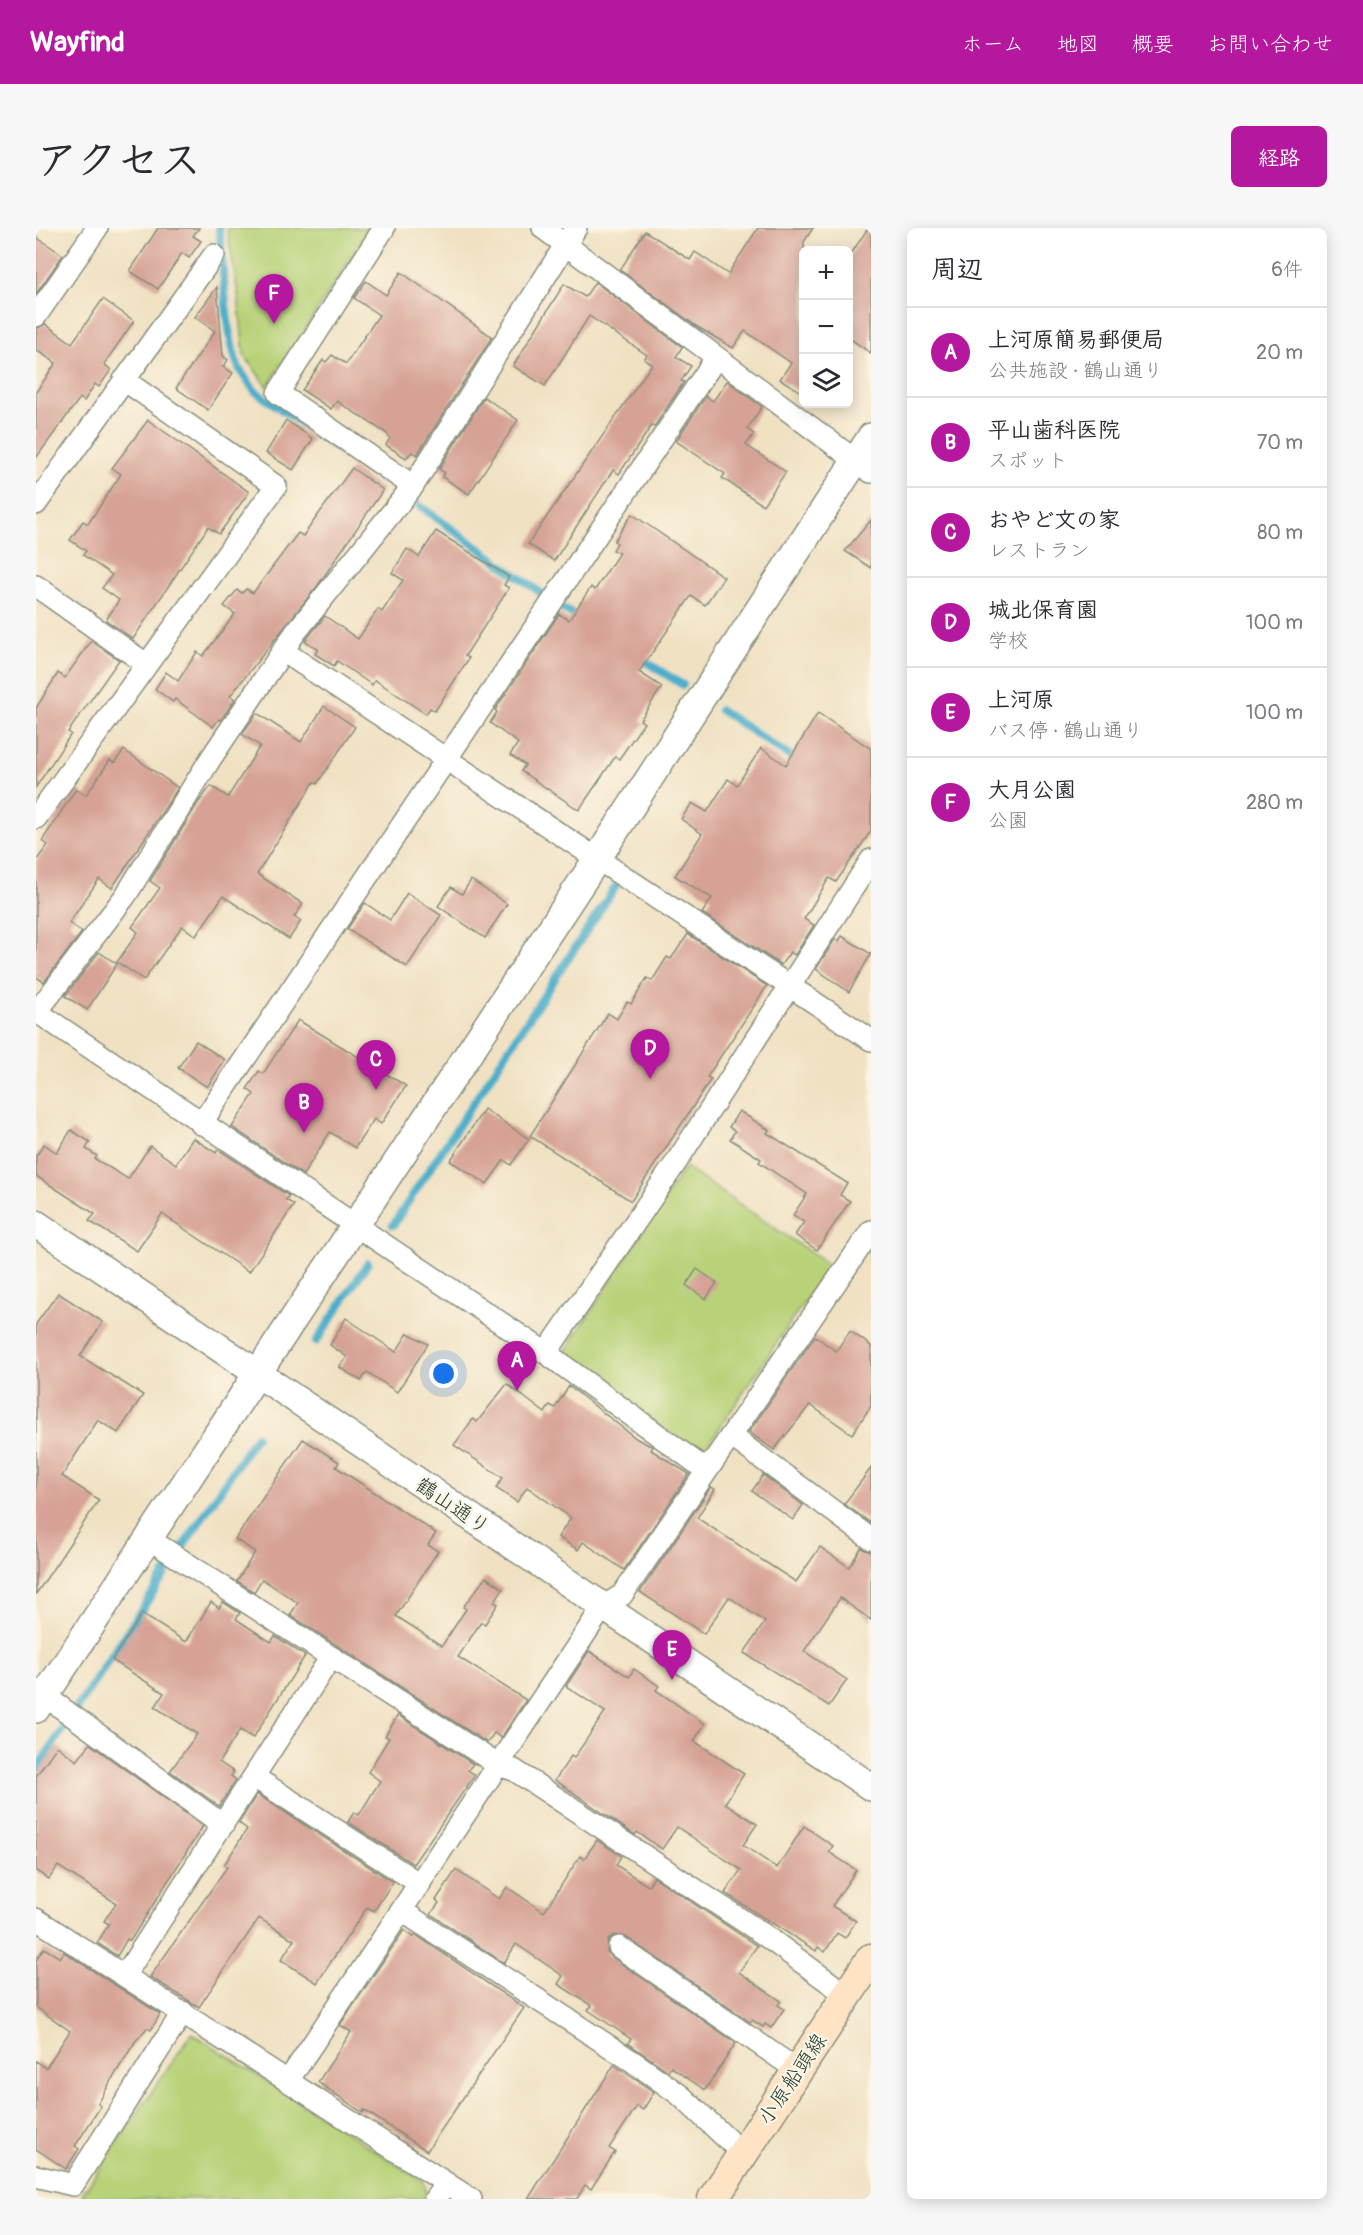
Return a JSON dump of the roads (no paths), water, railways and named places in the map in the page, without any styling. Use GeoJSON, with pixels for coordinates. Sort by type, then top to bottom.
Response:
{"type":"FeatureCollection","features":[{"type":"Feature","properties":{"kind":"main road","name":"小原船頭線"},"geometry":{"type":"LineString","coordinates":[[714,2199],[871,1959]]}},
{"type":"Feature","properties":{"kind":"street"},"geometry":{"type":"LineString","coordinates":[[36,316],[97,228]]}},
{"type":"Feature","properties":{"kind":"street"},"geometry":{"type":"LineString","coordinates":[[384,228],[278,393],[413,486]]}},
{"type":"Feature","properties":{"kind":"street"},"geometry":{"type":"LineString","coordinates":[[543,228],[571,237],[716,358],[863,466]]}},
{"type":"Feature","properties":{"kind":"street"},"geometry":{"type":"LineString","coordinates":[[571,237],[413,486],[283,651],[211,758],[126,895],[37,1012],[546,1353],[706,1470]]}},
{"type":"Feature","properties":{"kind":"street"},"geometry":{"type":"LineString","coordinates":[[36,504],[214,255]]}},
{"type":"Feature","properties":{"kind":"street"},"geometry":{"type":"LineString","coordinates":[[201,1124],[716,358]]}},
{"type":"Feature","properties":{"kind":"street"},"geometry":{"type":"LineString","coordinates":[[36,818],[276,486],[124,380]]}},
{"type":"Feature","properties":{"kind":"street"},"geometry":{"type":"LineString","coordinates":[[223,1825],[72,1715],[40,1703],[166,1550],[257,1375],[597,859],[863,466],[871,437]]}},
{"type":"Feature","properties":{"kind":"street"},"geometry":{"type":"LineString","coordinates":[[36,586],[146,664]]}},
{"type":"Feature","properties":{"kind":"street"},"geometry":{"type":"LineString","coordinates":[[283,651],[871,1040]]}},
{"type":"Feature","properties":{"kind":"street"},"geometry":{"type":"LineString","coordinates":[[546,1353],[677,1161],[871,861]]}},
{"type":"Feature","properties":{"kind":"street","name":"鶴山通り"},"geometry":{"type":"LineString","coordinates":[[36,1224],[871,1787]]}},
{"type":"Feature","properties":{"kind":"street"},"geometry":{"type":"LineString","coordinates":[[288,2081],[603,1607],[622,1595],[871,1231]]}},
{"type":"Feature","properties":{"kind":"street"},"geometry":{"type":"LineString","coordinates":[[731,1436],[871,1539]]}},
{"type":"Feature","properties":{"kind":"street"},"geometry":{"type":"LineString","coordinates":[[166,1550],[498,1765],[514,1770],[763,1934],[848,1996]]}},
{"type":"Feature","properties":{"kind":"street"},"geometry":{"type":"LineString","coordinates":[[125,1975],[331,1657]]}},
{"type":"Feature","properties":{"kind":"street"},"geometry":{"type":"LineString","coordinates":[[254,1777],[420,1884]]}},
{"type":"Feature","properties":{"kind":"street"},"geometry":{"type":"LineString","coordinates":[[402,1911],[638,2065],[680,2095],[743,2154]]}},
{"type":"Feature","properties":{"kind":"street"},"geometry":{"type":"LineString","coordinates":[[36,1919],[288,2081],[441,2191],[471,2199]]}},
{"type":"Feature","properties":{"kind":"street"},"geometry":{"type":"LineString","coordinates":[[619,1947],[798,2070]]}},
{"type":"Feature","properties":{"kind":"street"},"geometry":{"type":"LineString","coordinates":[[36,2176],[73,2185],[183,2012]]}},
{"type":"Feature","properties":{"kind":"waterway"},"geometry":{"type":"LineString","coordinates":[[219,228],[229,331],[236,361],[242,373],[256,392],[382,479]]}},
{"type":"Feature","properties":{"kind":"waterway"},"geometry":{"type":"LineString","coordinates":[[420,506],[544,595]]}},
{"type":"Feature","properties":{"kind":"waterway"},"geometry":{"type":"LineString","coordinates":[[559,606],[580,619]]}},
{"type":"Feature","properties":{"kind":"waterway"},"geometry":{"type":"LineString","coordinates":[[638,657],[683,685]]}},
{"type":"Feature","properties":{"kind":"waterway"},"geometry":{"type":"LineString","coordinates":[[720,710],[797,761]]}},
{"type":"Feature","properties":{"kind":"waterway"},"geometry":{"type":"LineString","coordinates":[[393,1225],[616,886]]}},
{"type":"Feature","properties":{"kind":"waterway"},"geometry":{"type":"LineString","coordinates":[[316,1342],[368,1263]]}},
{"type":"Feature","properties":{"kind":"waterway"},"geometry":{"type":"LineString","coordinates":[[36,1770],[256,1436]]}},
{"type":"Feature","properties":{"kind":"place","name":"大月公園"},"geometry":{"type":"Point","coordinates":[274,324]}},
{"type":"Feature","properties":{"kind":"place","name":"城北保育園"},"geometry":{"type":"Point","coordinates":[650,1079]}},
{"type":"Feature","properties":{"kind":"place","name":"おやど文の家"},"geometry":{"type":"Point","coordinates":[376,1090]}},
{"type":"Feature","properties":{"kind":"place","name":"平山歯科医院"},"geometry":{"type":"Point","coordinates":[304,1133]}},
{"type":"Feature","properties":{"kind":"place","name":"上河原簡易郵便局"},"geometry":{"type":"Point","coordinates":[517,1391]}},
{"type":"Feature","properties":{"kind":"place","name":"上河原"},"geometry":{"type":"Point","coordinates":[672,1680]}}]}
